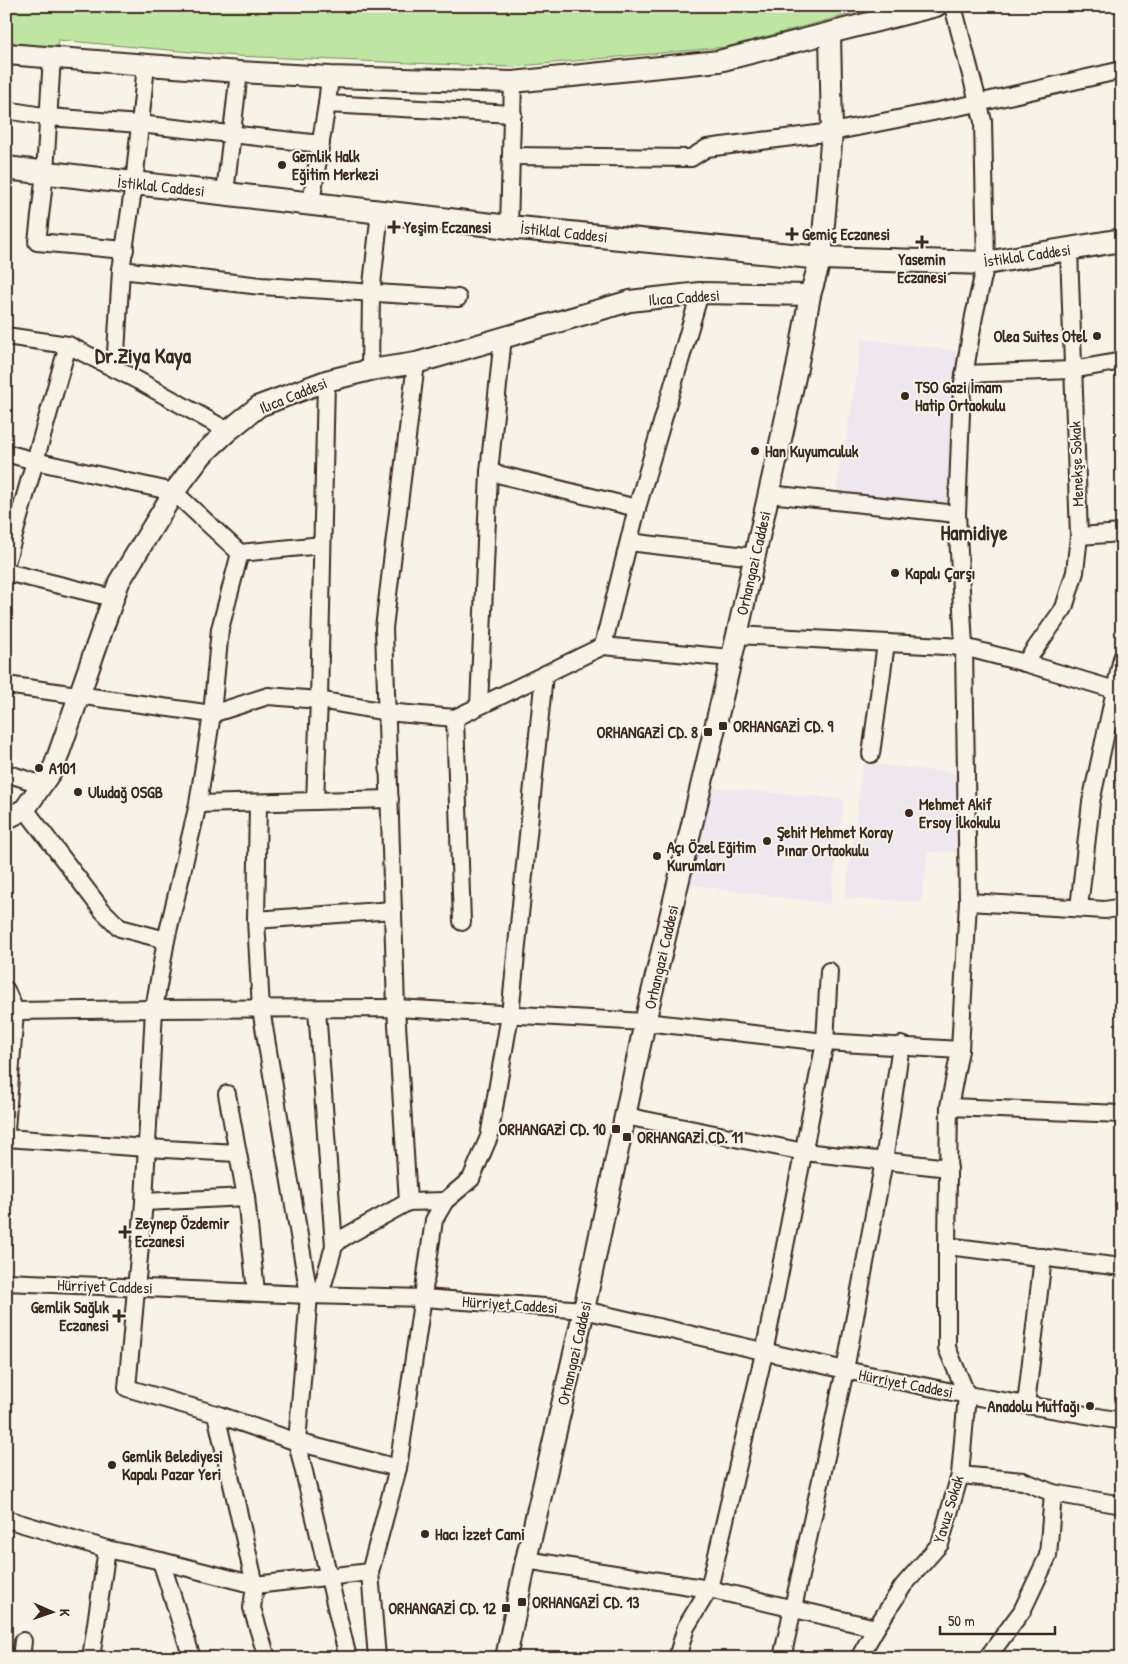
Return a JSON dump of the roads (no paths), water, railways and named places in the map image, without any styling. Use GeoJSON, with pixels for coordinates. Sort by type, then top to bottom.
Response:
{"type":"FeatureCollection","features":[{"type":"Feature","properties":{"kind":"main road","name":"İstiklal Caddesi"},"geometry":{"type":"LineString","coordinates":[[6,168],[508,226],[821,258],[986,263],[1122,240]]}},
{"type":"Feature","properties":{"kind":"street"},"geometry":{"type":"LineString","coordinates":[[6,54],[52,56],[239,72],[330,77],[513,82],[719,61],[936,6]]}},
{"type":"Feature","properties":{"kind":"street"},"geometry":{"type":"LineString","coordinates":[[952,6],[983,121],[986,263],[974,316],[962,388],[957,514],[964,647],[968,902],[960,1050],[950,1108],[947,1348],[967,1395]]}},
{"type":"Feature","properties":{"kind":"street","name":"Orhangazi Caddesi"},"geometry":{"type":"LineString","coordinates":[[506,1658],[526,1560],[584,1310],[645,1022],[754,557],[796,368],[810,295],[821,258],[832,132],[830,34]]}},
{"type":"Feature","properties":{"kind":"street"},"geometry":{"type":"LineString","coordinates":[[52,56],[45,173],[37,242],[125,250]]}},
{"type":"Feature","properties":{"kind":"street"},"geometry":{"type":"LineString","coordinates":[[115,369],[122,270],[134,184],[146,65]]}},
{"type":"Feature","properties":{"kind":"street"},"geometry":{"type":"LineString","coordinates":[[512,156],[691,158],[707,148],[832,132],[978,103],[1122,70]]}},
{"type":"Feature","properties":{"kind":"street"},"geometry":{"type":"LineString","coordinates":[[226,193],[239,72]]}},
{"type":"Feature","properties":{"kind":"street"},"geometry":{"type":"LineString","coordinates":[[311,203],[330,77]]}},
{"type":"Feature","properties":{"kind":"street"},"geometry":{"type":"LineString","coordinates":[[508,226],[512,156],[513,82]]}},
{"type":"Feature","properties":{"kind":"street"},"geometry":{"type":"LineString","coordinates":[[327,104],[513,114]]}},
{"type":"Feature","properties":{"kind":"street"},"geometry":{"type":"LineString","coordinates":[[6,110],[49,118],[139,124],[321,144]]}},
{"type":"Feature","properties":{"kind":"street"},"geometry":{"type":"LineString","coordinates":[[370,370],[371,294],[380,211]]}},
{"type":"Feature","properties":{"kind":"street","name":"Menekşe Sokak"},"geometry":{"type":"LineString","coordinates":[[1025,663],[1064,608],[1075,572],[1079,536],[1069,250]]}},
{"type":"Feature","properties":{"kind":"street"},"geometry":{"type":"LineString","coordinates":[[122,270],[229,283],[371,294],[458,298]]}},
{"type":"Feature","properties":{"kind":"street"},"geometry":{"type":"LineString","coordinates":[[603,646],[637,508],[700,293]]}},
{"type":"Feature","properties":{"kind":"street","name":"Ilıca Caddesi"},"geometry":{"type":"LineString","coordinates":[[6,819],[25,809],[43,785],[54,766],[119,582],[174,492],[202,455],[259,406],[326,381],[370,370],[416,363],[630,301],[700,293],[810,295]]}},
{"type":"Feature","properties":{"kind":"street"},"geometry":{"type":"LineString","coordinates":[[6,336],[68,346],[115,369],[228,431]]}},
{"type":"Feature","properties":{"kind":"street"},"geometry":{"type":"LineString","coordinates":[[479,706],[489,472],[503,337]]}},
{"type":"Feature","properties":{"kind":"street"},"geometry":{"type":"LineString","coordinates":[[6,563],[68,346]]}},
{"type":"Feature","properties":{"kind":"street"},"geometry":{"type":"LineString","coordinates":[[964,374],[1072,370],[1122,361]]}},
{"type":"Feature","properties":{"kind":"street"},"geometry":{"type":"LineString","coordinates":[[408,1202],[396,1008],[384,628],[416,363]]}},
{"type":"Feature","properties":{"kind":"street"},"geometry":{"type":"LineString","coordinates":[[315,801],[326,381]]}},
{"type":"Feature","properties":{"kind":"street"},"geometry":{"type":"LineString","coordinates":[[6,453],[35,462],[174,492],[240,553],[322,545]]}},
{"type":"Feature","properties":{"kind":"street"},"geometry":{"type":"LineString","coordinates":[[489,472],[637,508]]}},
{"type":"Feature","properties":{"kind":"street"},"geometry":{"type":"LineString","coordinates":[[768,494],[957,514]]}},
{"type":"Feature","properties":{"kind":"street"},"geometry":{"type":"LineString","coordinates":[[1079,536],[1122,533]]}},
{"type":"Feature","properties":{"kind":"street"},"geometry":{"type":"LineString","coordinates":[[629,542],[754,557]]}},
{"type":"Feature","properties":{"kind":"street"},"geometry":{"type":"LineString","coordinates":[[240,553],[220,629],[212,714],[198,804],[166,940],[154,1009],[144,1202],[127,1388],[216,1414],[297,1442],[398,1468]]}},
{"type":"Feature","properties":{"kind":"street"},"geometry":{"type":"LineString","coordinates":[[6,572],[113,598]]}},
{"type":"Feature","properties":{"kind":"street"},"geometry":{"type":"LineString","coordinates":[[736,635],[964,647],[1119,691]]}},
{"type":"Feature","properties":{"kind":"street"},"geometry":{"type":"LineString","coordinates":[[871,754],[886,643]]}},
{"type":"Feature","properties":{"kind":"street"},"geometry":{"type":"LineString","coordinates":[[6,685],[212,714],[268,696],[319,700],[386,712],[455,718],[603,646],[731,658]]}},
{"type":"Feature","properties":{"kind":"street"},"geometry":{"type":"LineString","coordinates":[[1079,908],[1091,802],[1119,691],[1122,658]]}},
{"type":"Feature","properties":{"kind":"street"},"geometry":{"type":"LineString","coordinates":[[377,1658],[370,1572],[398,1468],[434,1220],[445,1201],[471,1179],[489,1137],[510,1016],[544,674]]}},
{"type":"Feature","properties":{"kind":"street"},"geometry":{"type":"LineString","coordinates":[[455,718],[462,922]]}},
{"type":"Feature","properties":{"kind":"street"},"geometry":{"type":"LineString","coordinates":[[6,773],[43,785]]}},
{"type":"Feature","properties":{"kind":"street"},"geometry":{"type":"LineString","coordinates":[[198,804],[390,799]]}},
{"type":"Feature","properties":{"kind":"street"},"geometry":{"type":"LineString","coordinates":[[258,802],[256,920],[261,1009],[314,1295]]}},
{"type":"Feature","properties":{"kind":"street"},"geometry":{"type":"LineString","coordinates":[[25,809],[102,910],[120,928],[166,940]]}},
{"type":"Feature","properties":{"kind":"street"},"geometry":{"type":"LineString","coordinates":[[968,902],[1104,910],[1122,907]]}},
{"type":"Feature","properties":{"kind":"street"},"geometry":{"type":"LineString","coordinates":[[256,920],[393,910]]}},
{"type":"Feature","properties":{"kind":"street"},"geometry":{"type":"LineString","coordinates":[[677,1658],[686,1627],[709,1589],[764,1353],[825,1042],[829,971]]}},
{"type":"Feature","properties":{"kind":"street"},"geometry":{"type":"LineString","coordinates":[[6,990],[15,1012],[8,1080],[6,1130]]}},
{"type":"Feature","properties":{"kind":"street"},"geometry":{"type":"LineString","coordinates":[[15,1012],[154,1009],[396,1008],[510,1016],[645,1022],[825,1042],[901,1045],[960,1050]]}},
{"type":"Feature","properties":{"kind":"street"},"geometry":{"type":"LineString","coordinates":[[317,1009],[334,1246]]}},
{"type":"Feature","properties":{"kind":"street"},"geometry":{"type":"LineString","coordinates":[[782,1658],[845,1370],[884,1161],[901,1045]]}},
{"type":"Feature","properties":{"kind":"street"},"geometry":{"type":"LineString","coordinates":[[227,1094],[246,1197],[256,1292]]}},
{"type":"Feature","properties":{"kind":"street"},"geometry":{"type":"LineString","coordinates":[[950,1108],[1122,1114]]}},
{"type":"Feature","properties":{"kind":"street"},"geometry":{"type":"LineString","coordinates":[[625,1116],[804,1152],[949,1168]]}},
{"type":"Feature","properties":{"kind":"street"},"geometry":{"type":"LineString","coordinates":[[6,1138],[238,1153]]}},
{"type":"Feature","properties":{"kind":"street"},"geometry":{"type":"LineString","coordinates":[[144,1202],[246,1197]]}},
{"type":"Feature","properties":{"kind":"street"},"geometry":{"type":"LineString","coordinates":[[348,1658],[297,1442],[314,1295],[334,1246],[341,1239],[408,1202],[445,1201]]}},
{"type":"Feature","properties":{"kind":"street"},"geometry":{"type":"LineString","coordinates":[[947,1246],[1122,1267]]}},
{"type":"Feature","properties":{"kind":"street"},"geometry":{"type":"LineString","coordinates":[[1026,1405],[1042,1257]]}},
{"type":"Feature","properties":{"kind":"street","name":"Hürriyet Caddesi"},"geometry":{"type":"LineString","coordinates":[[6,1282],[424,1298],[584,1310],[764,1353],[845,1370],[967,1395],[1122,1421]]}},
{"type":"Feature","properties":{"kind":"street","name":"Yavuz Sokak"},"geometry":{"type":"LineString","coordinates":[[860,1658],[876,1628],[903,1586],[940,1544],[960,1475],[967,1395]]}},
{"type":"Feature","properties":{"kind":"street"},"geometry":{"type":"LineString","coordinates":[[216,1414],[255,1585],[252,1608],[267,1658]]}},
{"type":"Feature","properties":{"kind":"street"},"geometry":{"type":"LineString","coordinates":[[960,1475],[1023,1481],[1054,1493],[1122,1505]]}},
{"type":"Feature","properties":{"kind":"street"},"geometry":{"type":"LineString","coordinates":[[987,1658],[1022,1611],[1048,1556],[1054,1493]]}},
{"type":"Feature","properties":{"kind":"street"},"geometry":{"type":"LineString","coordinates":[[6,1519],[107,1549],[255,1585],[370,1572]]}},
{"type":"Feature","properties":{"kind":"street"},"geometry":{"type":"LineString","coordinates":[[91,1658],[107,1549]]}},
{"type":"Feature","properties":{"kind":"street"},"geometry":{"type":"LineString","coordinates":[[526,1560],[709,1589],[876,1628]]}},
{"type":"Feature","properties":{"kind":"street"},"geometry":{"type":"LineString","coordinates":[[161,1561],[192,1658]]}},
{"type":"Feature","properties":{"kind":"street"},"geometry":{"type":"LineString","coordinates":[[21,1658],[23,1641]]}},
{"type":"Feature","properties":{"kind":"place","name":"Gemlik Halk Eğitim Merkezi"},"geometry":{"type":"Point","coordinates":[282,165]}},
{"type":"Feature","properties":{"kind":"place","name":"Yeşim Eczanesi"},"geometry":{"type":"Point","coordinates":[394,227]}},
{"type":"Feature","properties":{"kind":"place","name":"Gemiç Eczanesi"},"geometry":{"type":"Point","coordinates":[792,234]}},
{"type":"Feature","properties":{"kind":"place","name":"Yasemin Eczanesi"},"geometry":{"type":"Point","coordinates":[922,242]}},
{"type":"Feature","properties":{"kind":"place","name":"Olea Suites Otel"},"geometry":{"type":"Point","coordinates":[1097,336]}},
{"type":"Feature","properties":{"kind":"place","name":"TSO Gazi İmam Hatip Ortaokulu"},"geometry":{"type":"Point","coordinates":[905,396]}},
{"type":"Feature","properties":{"kind":"place","name":"Han Kuyumculuk"},"geometry":{"type":"Point","coordinates":[755,451]}},
{"type":"Feature","properties":{"kind":"place","name":"Kapalı Çarşı"},"geometry":{"type":"Point","coordinates":[895,573]}},
{"type":"Feature","properties":{"kind":"place","name":"ORHANGAZİ CD. 9"},"geometry":{"type":"Point","coordinates":[723,726]}},
{"type":"Feature","properties":{"kind":"place","name":"ORHANGAZİ CD. 8"},"geometry":{"type":"Point","coordinates":[708,732]}},
{"type":"Feature","properties":{"kind":"place","name":"A101"},"geometry":{"type":"Point","coordinates":[39,768]}},
{"type":"Feature","properties":{"kind":"place","name":"Uludağ OSGB"},"geometry":{"type":"Point","coordinates":[78,792]}},
{"type":"Feature","properties":{"kind":"place","name":"Mehmet Akif Ersoy İlkokulu"},"geometry":{"type":"Point","coordinates":[909,813]}},
{"type":"Feature","properties":{"kind":"place","name":"Şehit Mehmet Koray Pınar Ortaokulu"},"geometry":{"type":"Point","coordinates":[767,841]}},
{"type":"Feature","properties":{"kind":"place","name":"Açı Özel Eğitim Kurumları"},"geometry":{"type":"Point","coordinates":[657,856]}},
{"type":"Feature","properties":{"kind":"place","name":"ORHANGAZİ CD. 10"},"geometry":{"type":"Point","coordinates":[616,1129]}},
{"type":"Feature","properties":{"kind":"place","name":"ORHANGAZİ CD. 11"},"geometry":{"type":"Point","coordinates":[627,1137]}},
{"type":"Feature","properties":{"kind":"place","name":"Zeynep Özdemir Eczanesi"},"geometry":{"type":"Point","coordinates":[125,1232]}},
{"type":"Feature","properties":{"kind":"place","name":"Gemlik Sağlık Eczanesi"},"geometry":{"type":"Point","coordinates":[119,1316]}},
{"type":"Feature","properties":{"kind":"place","name":"Anadolu Mutfağı"},"geometry":{"type":"Point","coordinates":[1090,1406]}},
{"type":"Feature","properties":{"kind":"place","name":"Gemlik Belediyesi Kapalı Pazar Yeri"},"geometry":{"type":"Point","coordinates":[112,1465]}},
{"type":"Feature","properties":{"kind":"place","name":"Hacı İzzet Cami"},"geometry":{"type":"Point","coordinates":[425,1534]}},
{"type":"Feature","properties":{"kind":"place","name":"ORHANGAZİ CD. 13"},"geometry":{"type":"Point","coordinates":[522,1602]}},
{"type":"Feature","properties":{"kind":"place","name":"ORHANGAZİ CD. 12"},"geometry":{"type":"Point","coordinates":[506,1608]}},
{"type":"Feature","properties":{"kind":"district","name":"Dr.Ziya Kaya"},"geometry":{"type":"Point","coordinates":[143,356]}},
{"type":"Feature","properties":{"kind":"district","name":"Hamidiye"},"geometry":{"type":"Point","coordinates":[974,533]}}]}
